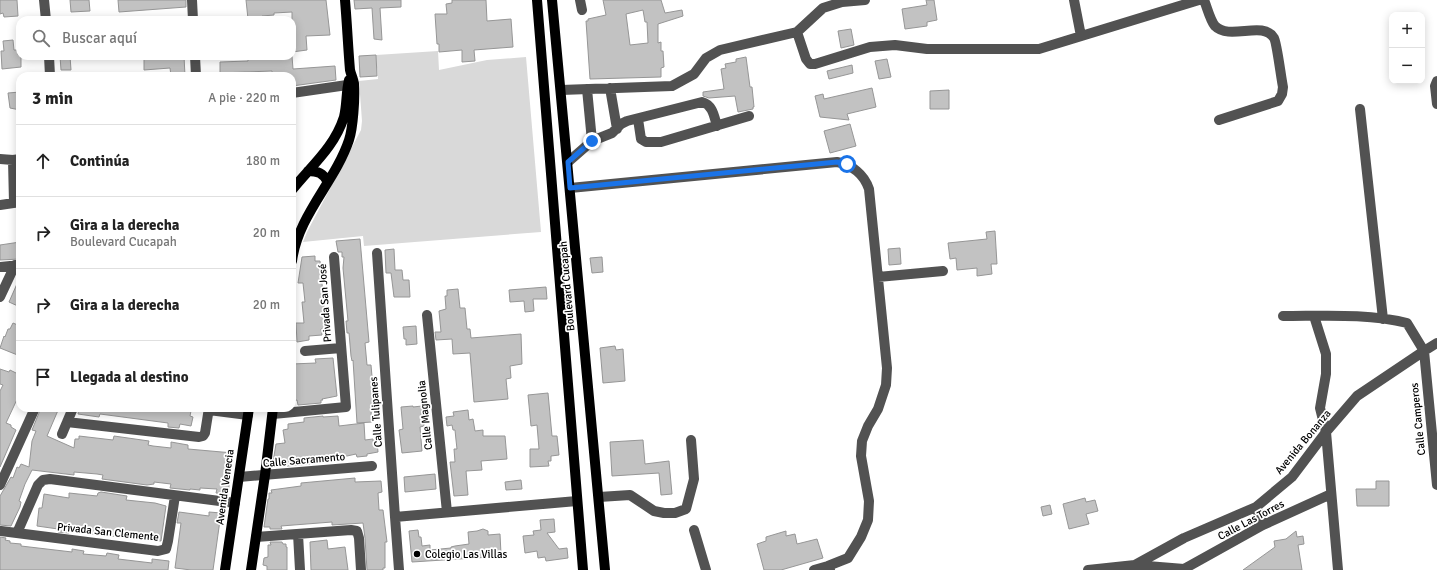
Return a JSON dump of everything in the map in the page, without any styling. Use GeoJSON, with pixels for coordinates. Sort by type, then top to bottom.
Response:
{"type":"FeatureCollection","features":[{"type":"Feature","properties":{"kind":"main road"},"geometry":{"type":"LineString","coordinates":[[296,241],[349,139],[354,108],[345,0]]}},
{"type":"Feature","properties":{"kind":"main road","name":"Boulevard Cucapah"},"geometry":{"type":"LineString","coordinates":[[538,0],[583,570]]}},
{"type":"Feature","properties":{"kind":"main road","name":"Boulevard Cucapah"},"geometry":{"type":"LineString","coordinates":[[552,0],[605,570]]}},
{"type":"Feature","properties":{"kind":"main road"},"geometry":{"type":"LineString","coordinates":[[296,185],[323,155],[338,131],[344,116],[351,85]]}},
{"type":"Feature","properties":{"kind":"main road"},"geometry":{"type":"LineString","coordinates":[[308,171],[320,172],[328,182]]}},
{"type":"Feature","properties":{"kind":"main road","name":"Avenida Venecia"},"geometry":{"type":"LineString","coordinates":[[225,570],[248,412]]}},
{"type":"Feature","properties":{"kind":"main road"},"geometry":{"type":"LineString","coordinates":[[251,570],[266,475],[273,412]]}},
{"type":"Feature","properties":{"kind":"street"},"geometry":{"type":"LineString","coordinates":[[44,0],[46,16]]}},
{"type":"Feature","properties":{"kind":"street"},"geometry":{"type":"LineString","coordinates":[[192,0],[194,16]]}},
{"type":"Feature","properties":{"kind":"street"},"geometry":{"type":"LineString","coordinates":[[580,0],[582,10]]}},
{"type":"Feature","properties":{"kind":"street"},"geometry":{"type":"LineString","coordinates":[[561,90],[672,86],[694,74],[706,58],[720,50],[797,32],[823,8],[842,2],[865,0]]}},
{"type":"Feature","properties":{"kind":"street"},"geometry":{"type":"LineString","coordinates":[[1074,0],[1081,36]]}},
{"type":"Feature","properties":{"kind":"street"},"geometry":{"type":"LineString","coordinates":[[797,32],[806,59],[810,64],[815,64],[870,47],[895,45],[927,50],[1038,49],[1199,0]]}},
{"type":"Feature","properties":{"kind":"street"},"geometry":{"type":"LineString","coordinates":[[1204,0],[1215,25],[1224,32],[1259,31],[1267,32],[1274,38],[1283,87],[1282,94],[1278,101],[1219,120]]}},
{"type":"Feature","properties":{"kind":"street"},"geometry":{"type":"LineString","coordinates":[[49,60],[50,72]]}},
{"type":"Feature","properties":{"kind":"street"},"geometry":{"type":"LineString","coordinates":[[195,60],[196,72]]}},
{"type":"Feature","properties":{"kind":"street"},"geometry":{"type":"LineString","coordinates":[[1437,81],[1435,86],[1437,104]]}},
{"type":"Feature","properties":{"kind":"street"},"geometry":{"type":"LineString","coordinates":[[296,92],[351,85]]}},
{"type":"Feature","properties":{"kind":"street"},"geometry":{"type":"LineString","coordinates":[[610,88],[617,128]]}},
{"type":"Feature","properties":{"kind":"street"},"geometry":{"type":"LineString","coordinates":[[587,89],[592,141]]}},
{"type":"Feature","properties":{"kind":"street"},"geometry":{"type":"LineString","coordinates":[[568,162],[592,141],[612,133],[627,121],[702,102],[711,107],[717,126]]}},
{"type":"Feature","properties":{"kind":"street"},"geometry":{"type":"LineString","coordinates":[[1360,109],[1383,319]]}},
{"type":"Feature","properties":{"kind":"street"},"geometry":{"type":"LineString","coordinates":[[638,119],[641,138],[646,142],[661,142],[749,116]]}},
{"type":"Feature","properties":{"kind":"street"},"geometry":{"type":"LineString","coordinates":[[0,159],[16,159]]}},
{"type":"Feature","properties":{"kind":"street"},"geometry":{"type":"LineString","coordinates":[[570,188],[837,162],[847,164],[867,181],[887,368],[886,386],[878,409],[868,426],[862,441],[862,456],[869,501],[868,520],[861,537],[848,558],[829,568],[814,570]]}},
{"type":"Feature","properties":{"kind":"street"},"geometry":{"type":"LineString","coordinates":[[0,205],[16,203]]}},
{"type":"Feature","properties":{"kind":"street","name":"Calle Tulipanes"},"geometry":{"type":"LineString","coordinates":[[378,253],[394,517],[399,570]]}},
{"type":"Feature","properties":{"kind":"street","name":"Privada San José"},"geometry":{"type":"LineString","coordinates":[[296,410],[346,408],[334,257]]}},
{"type":"Feature","properties":{"kind":"street"},"geometry":{"type":"LineString","coordinates":[[0,267],[16,265]]}},
{"type":"Feature","properties":{"kind":"street"},"geometry":{"type":"LineString","coordinates":[[0,296],[16,267]]}},
{"type":"Feature","properties":{"kind":"street"},"geometry":{"type":"LineString","coordinates":[[878,276],[943,271]]}},
{"type":"Feature","properties":{"kind":"street","name":"Calle Magnolia"},"geometry":{"type":"LineString","coordinates":[[427,315],[447,512]]}},
{"type":"Feature","properties":{"kind":"street"},"geometry":{"type":"LineString","coordinates":[[1283,316],[1348,317],[1383,319],[1407,323],[1424,351]]}},
{"type":"Feature","properties":{"kind":"street"},"geometry":{"type":"LineString","coordinates":[[1314,316],[1326,354],[1326,374],[1320,408],[1326,432],[1338,570]]}},
{"type":"Feature","properties":{"kind":"street","name":"Avenida Bonanza"},"geometry":{"type":"LineString","coordinates":[[1088,570],[1135,565],[1184,538],[1256,506],[1292,477],[1326,432],[1357,396],[1437,343]]}},
{"type":"Feature","properties":{"kind":"street","name":"Privada San José"},"geometry":{"type":"LineString","coordinates":[[305,351],[341,348]]}},
{"type":"Feature","properties":{"kind":"street","name":"Calle Camperos"},"geometry":{"type":"LineString","coordinates":[[1424,351],[1437,484]]}},
{"type":"Feature","properties":{"kind":"street"},"geometry":{"type":"LineString","coordinates":[[0,485],[33,412]]}},
{"type":"Feature","properties":{"kind":"street"},"geometry":{"type":"LineString","coordinates":[[62,434],[72,412]]}},
{"type":"Feature","properties":{"kind":"street"},"geometry":{"type":"LineString","coordinates":[[67,422],[199,437],[203,436],[205,433],[208,412]]}},
{"type":"Feature","properties":{"kind":"street"},"geometry":{"type":"LineString","coordinates":[[599,497],[630,495],[654,511],[664,514],[675,513],[686,509],[694,479],[691,440]]}},
{"type":"Feature","properties":{"kind":"street","name":"Calle Sacramento"},"geometry":{"type":"LineString","coordinates":[[239,477],[372,466]]}},
{"type":"Feature","properties":{"kind":"street"},"geometry":{"type":"LineString","coordinates":[[17,533],[38,485],[43,480],[50,479],[235,503]]}},
{"type":"Feature","properties":{"kind":"street","name":"Calle Las Torres"},"geometry":{"type":"LineString","coordinates":[[1184,570],[1263,525],[1331,494]]}},
{"type":"Feature","properties":{"kind":"street","name":"Privada San Clemente"},"geometry":{"type":"LineString","coordinates":[[1,531],[158,551],[166,549],[175,496]]}},
{"type":"Feature","properties":{"kind":"street"},"geometry":{"type":"LineString","coordinates":[[394,517],[577,501]]}},
{"type":"Feature","properties":{"kind":"street"},"geometry":{"type":"LineString","coordinates":[[1256,506],[1263,525]]}},
{"type":"Feature","properties":{"kind":"street"},"geometry":{"type":"LineString","coordinates":[[256,537],[351,530],[357,531],[359,538],[361,570]]}},
{"type":"Feature","properties":{"kind":"street"},"geometry":{"type":"LineString","coordinates":[[694,530],[706,570]]}},
{"type":"Feature","properties":{"kind":"street"},"geometry":{"type":"LineString","coordinates":[[298,534],[300,570]]}},
{"type":"Feature","properties":{"kind":"street"},"geometry":{"type":"LineString","coordinates":[[1135,565],[1184,570]]}},
{"type":"Feature","properties":{"kind":"shaded area"},"geometry":{"type":"Polygon","coordinates":[[[438,51],[439,70],[487,60],[526,57],[541,232],[364,246],[363,236],[303,242],[361,130],[362,121],[359,81],[378,79],[376,55],[438,51]]]}},
{"type":"Feature","properties":{"kind":"building"},"geometry":{"type":"Polygon","coordinates":[[[0,0],[17,0],[18,16],[4,17],[3,13],[0,14],[0,0]]]}},
{"type":"Feature","properties":{"kind":"building"},"geometry":{"type":"Polygon","coordinates":[[[70,0],[89,0],[90,11],[71,12],[70,0]]]}},
{"type":"Feature","properties":{"kind":"building"},"geometry":{"type":"Polygon","coordinates":[[[118,0],[186,0],[186,7],[119,12],[118,0]]]}},
{"type":"Feature","properties":{"kind":"building"},"geometry":{"type":"Polygon","coordinates":[[[246,0],[326,0],[330,35],[306,36],[307,50],[296,51],[296,16],[292,16],[292,12],[274,13],[274,15],[248,16],[246,0]]]}},
{"type":"Feature","properties":{"kind":"building"},"geometry":{"type":"Polygon","coordinates":[[[354,0],[401,0],[401,7],[380,8],[382,40],[374,39],[372,8],[355,9],[354,0]]]}},
{"type":"Feature","properties":{"kind":"building"},"geometry":{"type":"Polygon","coordinates":[[[452,0],[486,0],[487,21],[511,19],[513,47],[474,50],[475,61],[462,62],[462,50],[439,52],[435,14],[447,14],[446,4],[452,3],[452,0]]]}},
{"type":"Feature","properties":{"kind":"building"},"geometry":{"type":"Polygon","coordinates":[[[603,0],[661,0],[665,13],[682,10],[683,16],[658,24],[658,43],[661,42],[664,67],[661,68],[661,77],[590,79],[586,21],[588,21],[588,19],[606,15],[603,0]],[[643,10],[626,14],[630,45],[648,43],[647,22],[645,22],[643,10]]]}},
{"type":"Feature","properties":{"kind":"building"},"geometry":{"type":"Polygon","coordinates":[[[926,0],[934,0],[937,20],[927,22],[927,26],[905,29],[902,9],[927,5],[926,0]]]}},
{"type":"Feature","properties":{"kind":"building"},"geometry":{"type":"Polygon","coordinates":[[[851,29],[854,45],[841,48],[838,31],[851,29]]]}},
{"type":"Feature","properties":{"kind":"building"},"geometry":{"type":"Polygon","coordinates":[[[13,40],[14,50],[16,50],[16,60],[21,60],[21,67],[2,69],[1,51],[4,51],[3,41],[13,40]]]}},
{"type":"Feature","properties":{"kind":"building"},"geometry":{"type":"Polygon","coordinates":[[[376,55],[377,76],[360,77],[359,56],[376,55]]]}},
{"type":"Feature","properties":{"kind":"building"},"geometry":{"type":"Polygon","coordinates":[[[746,57],[750,87],[752,87],[753,109],[738,112],[735,96],[709,98],[703,96],[703,92],[724,89],[721,69],[726,68],[725,64],[736,62],[736,59],[746,57]]]}},
{"type":"Feature","properties":{"kind":"building"},"geometry":{"type":"Polygon","coordinates":[[[887,59],[891,77],[879,79],[875,61],[887,59]]]}},
{"type":"Feature","properties":{"kind":"building"},"geometry":{"type":"Polygon","coordinates":[[[60,60],[70,60],[71,70],[61,70],[60,60]]]}},
{"type":"Feature","properties":{"kind":"building"},"geometry":{"type":"Polygon","coordinates":[[[144,60],[184,60],[185,72],[170,72],[170,68],[144,70],[144,60]]]}},
{"type":"Feature","properties":{"kind":"building"},"geometry":{"type":"Polygon","coordinates":[[[292,60],[293,69],[335,66],[336,80],[296,85],[296,72],[220,72],[220,62],[292,60]]]}},
{"type":"Feature","properties":{"kind":"building"},"geometry":{"type":"Polygon","coordinates":[[[852,65],[853,73],[829,79],[827,71],[852,65]]]}},
{"type":"Feature","properties":{"kind":"building"},"geometry":{"type":"Polygon","coordinates":[[[872,88],[876,107],[847,114],[849,120],[820,117],[815,96],[823,94],[824,99],[872,88]]]}},
{"type":"Feature","properties":{"kind":"building"},"geometry":{"type":"Polygon","coordinates":[[[949,90],[949,109],[930,109],[930,91],[949,90]]]}},
{"type":"Feature","properties":{"kind":"building"},"geometry":{"type":"Polygon","coordinates":[[[16,92],[16,109],[10,108],[8,93],[16,92]]]}},
{"type":"Feature","properties":{"kind":"building"},"geometry":{"type":"Polygon","coordinates":[[[850,124],[856,146],[830,153],[824,131],[850,124]]]}},
{"type":"Feature","properties":{"kind":"building"},"geometry":{"type":"Polygon","coordinates":[[[995,231],[997,264],[991,264],[992,274],[977,276],[977,268],[957,270],[956,258],[950,259],[948,243],[987,239],[986,232],[995,231]]]}},
{"type":"Feature","properties":{"kind":"building"},"geometry":{"type":"Polygon","coordinates":[[[360,239],[369,342],[365,343],[367,365],[371,365],[375,411],[371,412],[372,422],[357,423],[353,360],[352,361],[346,321],[348,321],[343,268],[344,257],[342,257],[342,252],[338,252],[336,241],[360,239]]]}},
{"type":"Feature","properties":{"kind":"building"},"geometry":{"type":"Polygon","coordinates":[[[16,243],[16,259],[0,260],[0,245],[16,243]]]}},
{"type":"Feature","properties":{"kind":"building"},"geometry":{"type":"Polygon","coordinates":[[[900,248],[901,264],[889,265],[888,249],[900,248]]]}},
{"type":"Feature","properties":{"kind":"building"},"geometry":{"type":"Polygon","coordinates":[[[394,249],[395,270],[402,270],[403,280],[409,280],[410,297],[394,297],[391,273],[386,273],[385,250],[394,249]]]}},
{"type":"Feature","properties":{"kind":"building"},"geometry":{"type":"Polygon","coordinates":[[[315,256],[315,261],[320,261],[326,329],[321,329],[322,335],[309,336],[309,340],[297,342],[296,323],[304,323],[302,302],[305,302],[303,283],[298,283],[302,257],[315,256]]]}},
{"type":"Feature","properties":{"kind":"building"},"geometry":{"type":"Polygon","coordinates":[[[602,257],[603,272],[592,273],[590,258],[602,257]]]}},
{"type":"Feature","properties":{"kind":"building"},"geometry":{"type":"Polygon","coordinates":[[[16,286],[16,305],[9,302],[16,286]]]}},
{"type":"Feature","properties":{"kind":"building"},"geometry":{"type":"Polygon","coordinates":[[[546,287],[547,299],[533,299],[534,311],[525,312],[524,301],[510,302],[509,290],[546,287]]]}},
{"type":"Feature","properties":{"kind":"building"},"geometry":{"type":"Polygon","coordinates":[[[458,289],[460,308],[465,308],[467,329],[470,329],[471,338],[521,334],[522,364],[510,366],[511,378],[506,379],[508,399],[474,402],[470,353],[453,354],[452,339],[436,340],[435,332],[441,332],[439,311],[446,309],[445,296],[447,296],[447,290],[458,289]]]}},
{"type":"Feature","properties":{"kind":"building"},"geometry":{"type":"Polygon","coordinates":[[[13,323],[16,324],[16,354],[0,348],[4,336],[5,337],[8,329],[10,329],[13,323]]]}},
{"type":"Feature","properties":{"kind":"building"},"geometry":{"type":"Polygon","coordinates":[[[416,326],[417,344],[406,345],[403,327],[416,326]]]}},
{"type":"Feature","properties":{"kind":"building"},"geometry":{"type":"Polygon","coordinates":[[[615,346],[616,350],[623,349],[625,381],[603,383],[600,348],[615,346]]]}},
{"type":"Feature","properties":{"kind":"building"},"geometry":{"type":"Polygon","coordinates":[[[333,358],[337,396],[322,399],[323,400],[321,400],[321,403],[298,405],[296,400],[296,364],[316,363],[315,359],[333,358]]]}},
{"type":"Feature","properties":{"kind":"building"},"geometry":{"type":"Polygon","coordinates":[[[0,369],[9,372],[10,370],[16,373],[16,402],[6,423],[11,425],[11,427],[16,430],[0,467],[0,391],[3,385],[0,384],[0,369]]]}},
{"type":"Feature","properties":{"kind":"building"},"geometry":{"type":"Polygon","coordinates":[[[548,393],[552,436],[557,436],[559,455],[551,456],[551,461],[548,461],[549,466],[530,467],[530,449],[539,449],[537,425],[531,426],[528,395],[548,393]]]}},
{"type":"Feature","properties":{"kind":"building"},"geometry":{"type":"Polygon","coordinates":[[[422,406],[421,416],[424,416],[424,426],[420,427],[422,451],[402,453],[399,430],[403,429],[401,407],[422,406]]]}},
{"type":"Feature","properties":{"kind":"building"},"geometry":{"type":"Polygon","coordinates":[[[468,410],[469,420],[473,419],[475,431],[483,430],[483,436],[505,436],[507,459],[481,461],[482,470],[466,471],[468,495],[454,496],[450,462],[455,462],[454,449],[457,449],[455,430],[453,430],[452,425],[447,426],[446,417],[454,416],[453,412],[468,410]]]}},
{"type":"Feature","properties":{"kind":"building"},"geometry":{"type":"Polygon","coordinates":[[[39,412],[57,412],[47,436],[74,448],[75,439],[79,439],[79,436],[113,440],[114,436],[149,441],[148,445],[153,446],[171,448],[171,442],[188,445],[188,449],[233,453],[228,494],[216,493],[217,489],[200,488],[200,490],[190,490],[170,488],[171,484],[154,482],[154,484],[147,485],[102,479],[103,475],[97,474],[74,472],[74,475],[32,470],[19,501],[21,502],[20,507],[11,526],[0,525],[0,496],[11,477],[13,478],[17,467],[19,468],[21,464],[29,467],[32,441],[36,431],[32,430],[39,412]]]}},
{"type":"Feature","properties":{"kind":"building"},"geometry":{"type":"Polygon","coordinates":[[[78,412],[191,412],[190,416],[193,417],[191,426],[180,424],[179,428],[168,427],[168,423],[100,414],[99,417],[78,414],[78,412]]]}},
{"type":"Feature","properties":{"kind":"building"},"geometry":{"type":"Polygon","coordinates":[[[338,416],[339,426],[364,423],[365,440],[373,439],[373,441],[377,441],[378,452],[367,454],[367,456],[357,457],[356,454],[347,456],[329,456],[310,460],[310,464],[287,466],[287,461],[273,462],[276,444],[285,443],[283,430],[288,429],[288,424],[304,422],[304,418],[338,416]]]}},
{"type":"Feature","properties":{"kind":"building"},"geometry":{"type":"Polygon","coordinates":[[[643,440],[645,464],[669,461],[672,494],[661,495],[659,473],[612,476],[610,442],[643,440]]]}},
{"type":"Feature","properties":{"kind":"building"},"geometry":{"type":"Polygon","coordinates":[[[435,474],[436,489],[405,492],[404,477],[435,474]]]}},
{"type":"Feature","properties":{"kind":"building"},"geometry":{"type":"Polygon","coordinates":[[[355,478],[355,482],[381,481],[382,492],[378,493],[379,510],[383,510],[387,542],[385,542],[385,568],[383,568],[383,570],[367,570],[363,523],[332,525],[332,522],[281,526],[282,529],[270,529],[270,527],[264,527],[269,493],[272,493],[271,490],[301,486],[301,483],[355,478]]]}},
{"type":"Feature","properties":{"kind":"building"},"geometry":{"type":"Polygon","coordinates":[[[521,480],[522,489],[506,490],[505,482],[521,480]]]}},
{"type":"Feature","properties":{"kind":"building"},"geometry":{"type":"Polygon","coordinates":[[[1376,481],[1389,481],[1389,506],[1357,506],[1356,489],[1376,489],[1376,481]]]}},
{"type":"Feature","properties":{"kind":"building"},"geometry":{"type":"Polygon","coordinates":[[[101,492],[127,496],[126,500],[155,503],[166,506],[161,541],[92,534],[70,530],[69,533],[58,532],[58,529],[37,526],[39,508],[42,508],[44,494],[69,498],[69,493],[97,496],[98,493],[101,492]]]}},
{"type":"Feature","properties":{"kind":"building"},"geometry":{"type":"Polygon","coordinates":[[[1085,498],[1086,502],[1095,500],[1098,511],[1086,514],[1089,524],[1069,529],[1063,504],[1085,498]]]}},
{"type":"Feature","properties":{"kind":"building"},"geometry":{"type":"Polygon","coordinates":[[[1050,505],[1052,514],[1043,516],[1041,507],[1050,505]]]}},
{"type":"Feature","properties":{"kind":"building"},"geometry":{"type":"Polygon","coordinates":[[[179,512],[209,516],[209,512],[221,513],[213,570],[175,568],[181,523],[177,523],[179,512]]]}},
{"type":"Feature","properties":{"kind":"building"},"geometry":{"type":"Polygon","coordinates":[[[554,519],[555,532],[547,533],[559,549],[567,548],[568,558],[546,561],[545,557],[538,558],[537,551],[525,553],[523,536],[534,535],[533,531],[541,530],[540,520],[554,519]]]}},
{"type":"Feature","properties":{"kind":"building"},"geometry":{"type":"Polygon","coordinates":[[[483,529],[488,531],[488,535],[500,534],[501,554],[490,555],[490,557],[412,562],[409,531],[418,530],[419,537],[421,537],[422,546],[430,545],[430,550],[451,548],[469,544],[468,532],[483,529]]]}},
{"type":"Feature","properties":{"kind":"building"},"geometry":{"type":"Polygon","coordinates":[[[786,531],[786,536],[795,534],[797,544],[817,539],[823,558],[781,570],[764,570],[757,544],[766,541],[766,537],[786,531]]]}},
{"type":"Feature","properties":{"kind":"building"},"geometry":{"type":"Polygon","coordinates":[[[1296,531],[1297,537],[1303,536],[1304,544],[1298,545],[1302,570],[1243,570],[1275,547],[1274,541],[1286,539],[1296,531]]]}},
{"type":"Feature","properties":{"kind":"building"},"geometry":{"type":"Polygon","coordinates":[[[0,537],[6,538],[5,540],[10,541],[10,543],[21,544],[21,546],[72,552],[72,549],[84,551],[83,554],[106,556],[107,553],[119,555],[118,559],[152,563],[152,559],[169,561],[168,570],[0,570],[0,537]]]}},
{"type":"Feature","properties":{"kind":"building"},"geometry":{"type":"Polygon","coordinates":[[[327,540],[328,549],[345,547],[348,570],[311,570],[310,542],[327,540]]]}},
{"type":"Feature","properties":{"kind":"building"},"geometry":{"type":"Polygon","coordinates":[[[270,542],[282,542],[283,544],[286,544],[287,570],[267,570],[267,566],[263,565],[264,558],[268,557],[268,545],[271,545],[270,542]]]}},
{"type":"Feature","properties":{"kind":"place","name":"Colegio Las Villas"},"geometry":{"type":"Point","coordinates":[417,554]}},
{"type":"Feature","properties":{"kind":"route"},"geometry":{"type":"LineString","coordinates":[[592,141],[568,162],[570,188],[837,162],[847,164]]}}]}
